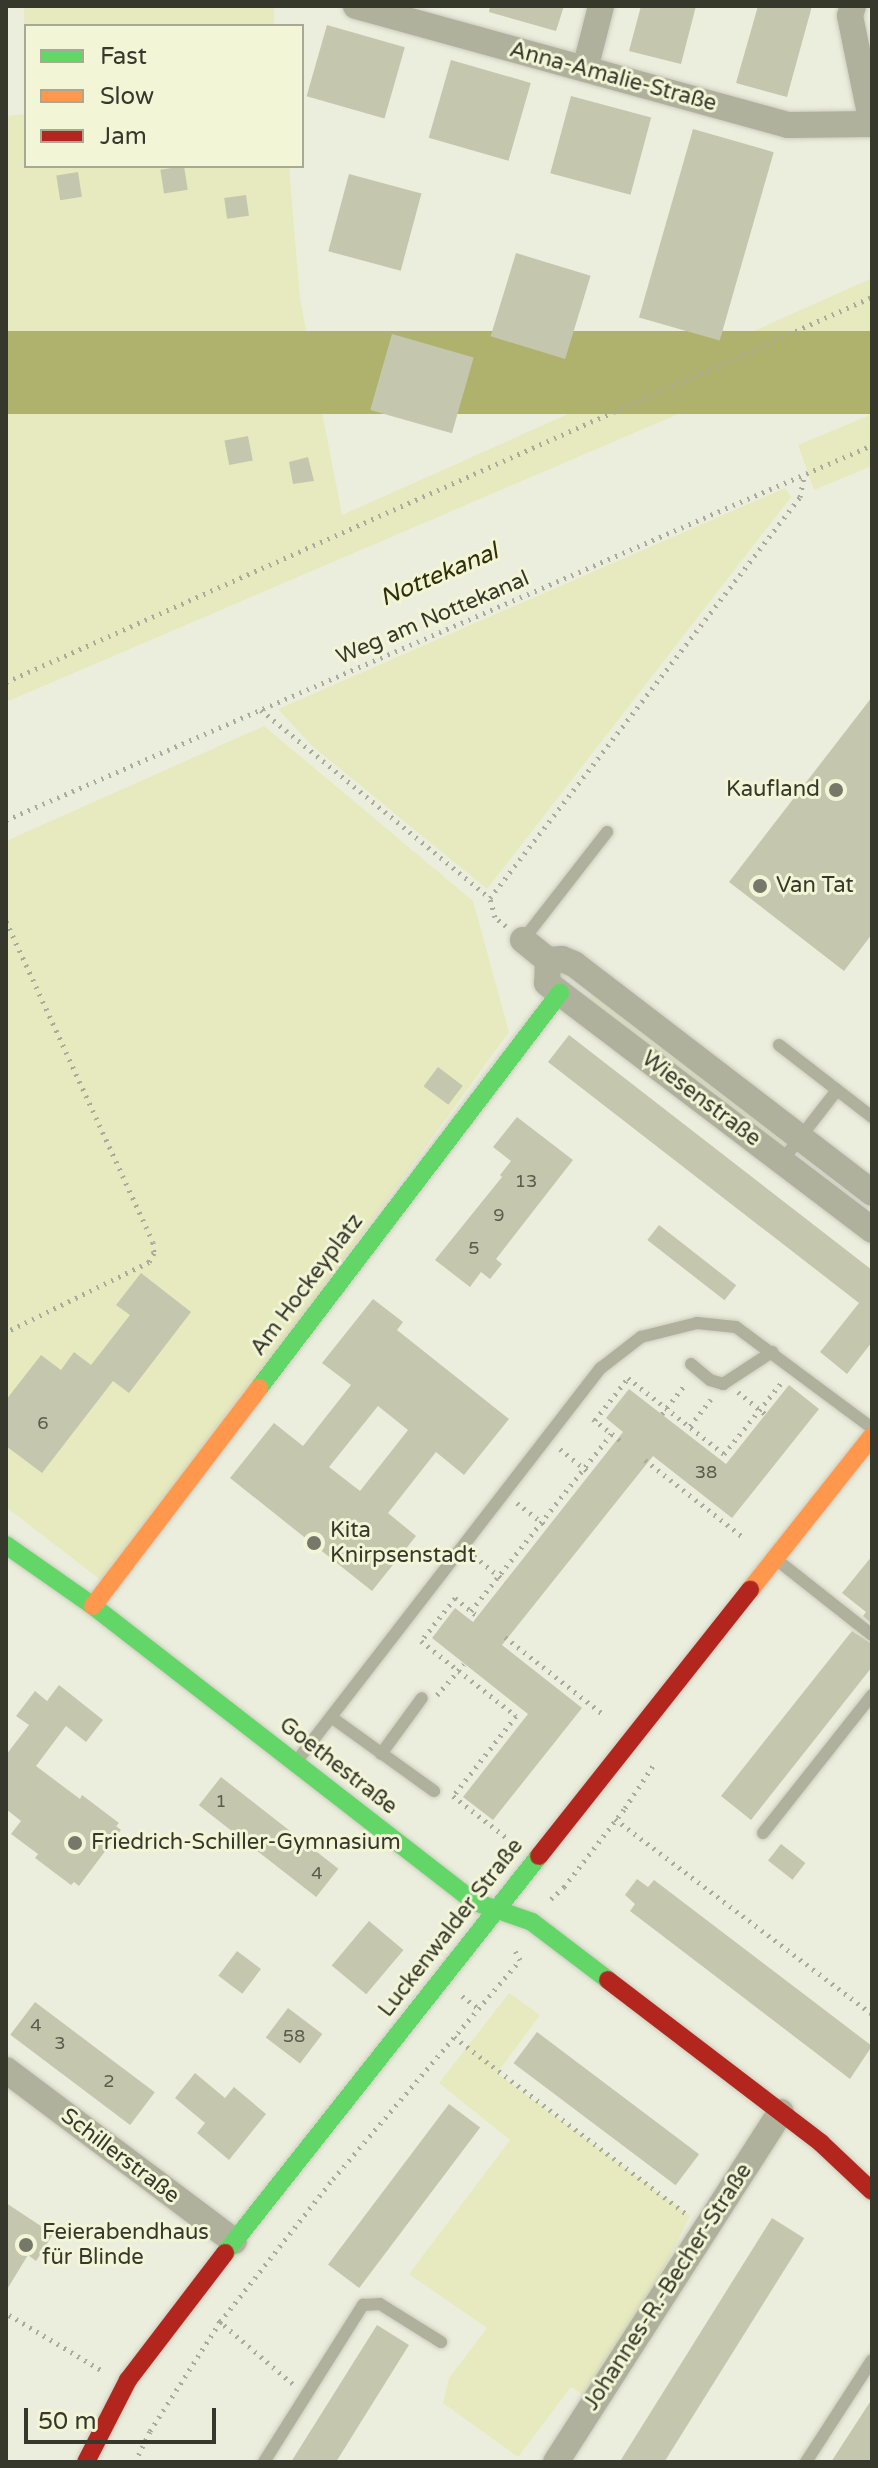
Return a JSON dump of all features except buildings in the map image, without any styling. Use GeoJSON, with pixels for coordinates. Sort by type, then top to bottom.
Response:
{"type":"FeatureCollection","features":[{"type":"Feature","properties":{"kind":"street","name":"Anna-Amalie-Straße"},"geometry":{"type":"LineString","coordinates":[[356,6],[788,125],[872,123]]}},
{"type":"Feature","properties":{"kind":"street"},"geometry":{"type":"LineString","coordinates":[[585,69],[601,6]]}},
{"type":"Feature","properties":{"kind":"street"},"geometry":{"type":"LineString","coordinates":[[853,6],[850,16],[872,123]]}},
{"type":"Feature","properties":{"kind":"street","name":"Wiesenstraße"},"geometry":{"type":"LineString","coordinates":[[523,940],[548,960],[562,959],[574,964],[872,1193]]}},
{"type":"Feature","properties":{"kind":"street"},"geometry":{"type":"LineString","coordinates":[[548,960],[547,983],[560,993]]}},
{"type":"Feature","properties":{"kind":"street","name":"Wiesenstraße"},"geometry":{"type":"LineString","coordinates":[[560,993],[872,1230]]}},
{"type":"Feature","properties":{"kind":"street","name":"Am Hockeyplatz"},"geometry":{"type":"LineString","coordinates":[[93,1606],[560,993]]}},
{"type":"Feature","properties":{"kind":"street","name":"Luckenwalder Straße"},"geometry":{"type":"LineString","coordinates":[[86,2462],[128,2380],[190,2296],[872,1436]]}},
{"type":"Feature","properties":{"kind":"street","name":"Goethestraße"},"geometry":{"type":"LineString","coordinates":[[6,1545],[93,1606],[475,1902],[532,1922],[869,2181]]}},
{"type":"Feature","properties":{"kind":"street","name":"Schillerstraße"},"geometry":{"type":"LineString","coordinates":[[6,2070],[234,2241]]}},
{"type":"Feature","properties":{"kind":"street","name":"Johannes-R.-Becher-Straße"},"geometry":{"type":"LineString","coordinates":[[556,2462],[781,2112]]}},
{"type":"Feature","properties":{"kind":"lane"},"geometry":{"type":"LineString","coordinates":[[523,940],[607,832]]}},
{"type":"Feature","properties":{"kind":"lane"},"geometry":{"type":"LineString","coordinates":[[779,1045],[872,1117]]}},
{"type":"Feature","properties":{"kind":"lane"},"geometry":{"type":"LineString","coordinates":[[782,1161],[837,1090]]}},
{"type":"Feature","properties":{"kind":"lane"},"geometry":{"type":"LineString","coordinates":[[295,1764],[574,1403],[612,1357],[641,1337],[697,1323],[736,1327],[872,1428]]}},
{"type":"Feature","properties":{"kind":"lane"},"geometry":{"type":"LineString","coordinates":[[694,1367],[725,1384],[772,1352]]}},
{"type":"Feature","properties":{"kind":"lane"},"geometry":{"type":"LineString","coordinates":[[775,1558],[872,1635]]}},
{"type":"Feature","properties":{"kind":"lane"},"geometry":{"type":"LineString","coordinates":[[763,1833],[872,1695]]}},
{"type":"Feature","properties":{"kind":"lane"},"geometry":{"type":"LineString","coordinates":[[381,1754],[422,1698]]}},
{"type":"Feature","properties":{"kind":"lane"},"geometry":{"type":"LineString","coordinates":[[331,1717],[434,1791]]}},
{"type":"Feature","properties":{"kind":"lane"},"geometry":{"type":"LineString","coordinates":[[264,2462],[360,2308],[369,2302],[380,2304],[441,2342]]}},
{"type":"Feature","properties":{"kind":"lane"},"geometry":{"type":"LineString","coordinates":[[806,2462],[872,2360]]}},
{"type":"Feature","properties":{"kind":"path"},"geometry":{"type":"LineString","coordinates":[[6,682],[872,297]]}},
{"type":"Feature","properties":{"kind":"path","name":"Weg am Nottekanal"},"geometry":{"type":"LineString","coordinates":[[6,820],[872,445]]}},
{"type":"Feature","properties":{"kind":"path"},"geometry":{"type":"LineString","coordinates":[[490,898],[800,497],[804,475]]}},
{"type":"Feature","properties":{"kind":"path"},"geometry":{"type":"LineString","coordinates":[[261,710],[490,898],[495,917],[523,940]]}},
{"type":"Feature","properties":{"kind":"path"},"geometry":{"type":"LineString","coordinates":[[6,921],[153,1242],[154,1253],[149,1262],[6,1332]]}},
{"type":"Feature","properties":{"kind":"path"},"geometry":{"type":"LineString","coordinates":[[664,1411],[694,1367]]}},
{"type":"Feature","properties":{"kind":"path"},"geometry":{"type":"LineString","coordinates":[[595,1420],[628,1378],[664,1411],[690,1426],[724,1454],[762,1412],[792,1368]]}},
{"type":"Feature","properties":{"kind":"path"},"geometry":{"type":"LineString","coordinates":[[690,1426],[725,1384],[762,1412]]}},
{"type":"Feature","properties":{"kind":"path"},"geometry":{"type":"LineString","coordinates":[[574,1403],[621,1441]]}},
{"type":"Feature","properties":{"kind":"path"},"geometry":{"type":"LineString","coordinates":[[471,1611],[612,1433]]}},
{"type":"Feature","properties":{"kind":"path"},"geometry":{"type":"LineString","coordinates":[[546,1439],[590,1473]]}},
{"type":"Feature","properties":{"kind":"path"},"geometry":{"type":"LineString","coordinates":[[645,1460],[744,1538]]}},
{"type":"Feature","properties":{"kind":"path"},"geometry":{"type":"LineString","coordinates":[[504,1493],[548,1527]]}},
{"type":"Feature","properties":{"kind":"path"},"geometry":{"type":"LineString","coordinates":[[462,1547],[505,1581]]}},
{"type":"Feature","properties":{"kind":"path"},"geometry":{"type":"LineString","coordinates":[[435,1582],[480,1618]]}},
{"type":"Feature","properties":{"kind":"path"},"geometry":{"type":"LineString","coordinates":[[455,1598],[421,1641],[516,1716],[453,1796],[507,1838]]}},
{"type":"Feature","properties":{"kind":"path"},"geometry":{"type":"LineString","coordinates":[[505,1637],[604,1715]]}},
{"type":"Feature","properties":{"kind":"path"},"geometry":{"type":"LineString","coordinates":[[422,1698],[432,1700],[464,1664]]}},
{"type":"Feature","properties":{"kind":"path"},"geometry":{"type":"LineString","coordinates":[[135,2462],[150,2431],[220,2322],[333,2179],[520,1960],[511,1949],[616,1820],[657,1760]]}},
{"type":"Feature","properties":{"kind":"path"},"geometry":{"type":"LineString","coordinates":[[480,1761],[486,1766]]}},
{"type":"Feature","properties":{"kind":"path"},"geometry":{"type":"LineString","coordinates":[[585,1797],[872,2014]]}},
{"type":"Feature","properties":{"kind":"path"},"geometry":{"type":"LineString","coordinates":[[454,2037],[706,2229]]}},
{"type":"Feature","properties":{"kind":"path"},"geometry":{"type":"LineString","coordinates":[[190,2296],[306,2395]]}},
{"type":"Feature","properties":{"kind":"path"},"geometry":{"type":"LineString","coordinates":[[9,2315],[94,2366]]}},
{"type":"Feature","properties":{"kind":"shaded area"},"geometry":{"type":"Polygon","coordinates":[[[24,6],[274,6],[274,24],[24,24],[24,6]]]}},
{"type":"Feature","properties":{"kind":"shaded area"},"geometry":{"type":"Polygon","coordinates":[[[24,114],[24,168],[289,168],[300,299],[342,515],[872,278],[872,331],[6,702],[6,116],[24,114]]]}},
{"type":"Feature","properties":{"kind":"shaded area"},"geometry":{"type":"Polygon","coordinates":[[[872,414],[872,466],[814,490],[798,445],[872,414]]]}},
{"type":"Feature","properties":{"kind":"shaded area"},"geometry":{"type":"Polygon","coordinates":[[[785,488],[791,497],[487,889],[311,745],[278,709],[785,488]]]}},
{"type":"Feature","properties":{"kind":"shaded area"},"geometry":{"type":"Polygon","coordinates":[[[264,726],[473,901],[509,1032],[107,1585],[6,1507],[6,841],[264,726]]]}},
{"type":"Feature","properties":{"kind":"shaded area"},"geometry":{"type":"Polygon","coordinates":[[[596,989],[784,1137],[777,1147],[614,1017],[604,1015],[586,1001],[596,989]]]}},
{"type":"Feature","properties":{"kind":"shaded area"},"geometry":{"type":"Polygon","coordinates":[[[509,1993],[540,2015],[497,2073],[690,2216],[595,2402],[571,2387],[518,2457],[443,2403],[449,2378],[487,2328],[409,2274],[510,2140],[439,2083],[509,1993]]]}},
{"type":"Feature","properties":{"kind":"water"},"geometry":{"type":"Polygon","coordinates":[[[6,331],[872,331],[872,414],[6,414],[6,331]]]}},
{"type":"Feature","properties":{"kind":"traffic: fast"},"geometry":{"type":"LineString","coordinates":[[259,1388],[560,993]]}},
{"type":"Feature","properties":{"kind":"traffic: fast"},"geometry":{"type":"LineString","coordinates":[[6,1545],[93,1606],[475,1902],[532,1922],[608,1980]]}},
{"type":"Feature","properties":{"kind":"traffic: fast"},"geometry":{"type":"LineString","coordinates":[[225,2253],[539,1856]]}},
{"type":"Feature","properties":{"kind":"traffic: slow"},"geometry":{"type":"LineString","coordinates":[[93,1606],[259,1388]]}},
{"type":"Feature","properties":{"kind":"traffic: slow"},"geometry":{"type":"LineString","coordinates":[[750,1590],[872,1436]]}},
{"type":"Feature","properties":{"kind":"traffic: jam"},"geometry":{"type":"LineString","coordinates":[[539,1856],[750,1590]]}},
{"type":"Feature","properties":{"kind":"traffic: jam"},"geometry":{"type":"LineString","coordinates":[[608,1980],[821,2143],[872,2191]]}},
{"type":"Feature","properties":{"kind":"traffic: jam"},"geometry":{"type":"LineString","coordinates":[[86,2462],[128,2380],[225,2253]]}},
{"type":"Feature","properties":{"kind":"place","name":"Kaufland"},"geometry":{"type":"Point","coordinates":[836,790]}},
{"type":"Feature","properties":{"kind":"place","name":"Van Tat"},"geometry":{"type":"Point","coordinates":[760,886]}},
{"type":"Feature","properties":{"kind":"place","name":"Kita Knirpsenstadt"},"geometry":{"type":"Point","coordinates":[314,1543]}},
{"type":"Feature","properties":{"kind":"place","name":"Friedrich-Schiller-Gymnasium"},"geometry":{"type":"Point","coordinates":[75,1843]}},
{"type":"Feature","properties":{"kind":"place","name":"Feierabendhaus für Blinde"},"geometry":{"type":"Point","coordinates":[26,2245]}},
{"type":"Feature","properties":{"kind":"water label","name":"Nottekanal"},"geometry":{"type":"Point","coordinates":[439,575]}}]}
